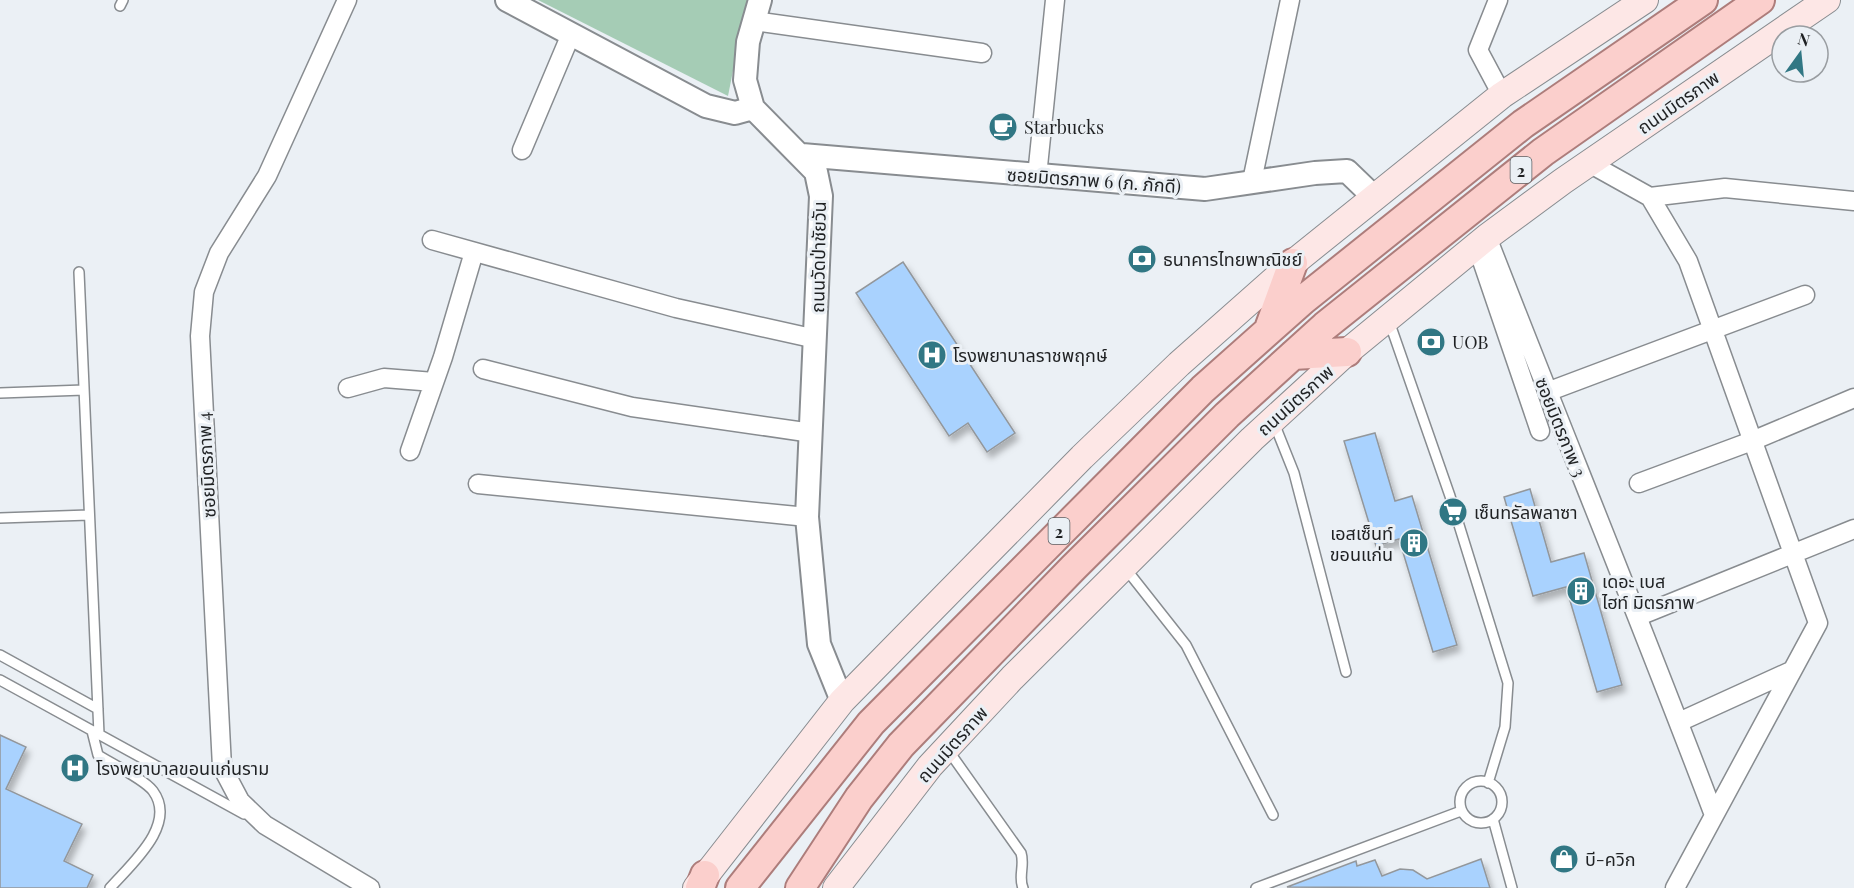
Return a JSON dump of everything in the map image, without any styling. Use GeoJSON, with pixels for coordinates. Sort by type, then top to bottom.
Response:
{"type":"FeatureCollection","features":[{"type":"Feature","properties":{"kind":"main road","name":"2"},"geometry":{"type":"LineString","coordinates":[[842,701],[1090,449],[1179,364],[1293,263],[1503,95],[1645,0]]}},
{"type":"Feature","properties":{"kind":"main road","name":"2"},"geometry":{"type":"LineString","coordinates":[[740,888],[871,723],[1107,483],[1203,389],[1303,300],[1523,124],[1703,0]]}},
{"type":"Feature","properties":{"kind":"main road","name":"ถนนมิตรภาพ"},"geometry":{"type":"LineString","coordinates":[[800,888],[859,798],[908,736],[1227,415],[1325,326],[1543,152],[1760,0]]}},
{"type":"Feature","properties":{"kind":"main road","name":"ถนนมิตรภาพ"},"geometry":{"type":"LineString","coordinates":[[837,886],[913,787],[1012,678],[1273,420],[1347,352],[1482,242],[1589,163],[1827,0]]}},
{"type":"Feature","properties":{"kind":"main road"},"geometry":{"type":"LineString","coordinates":[[1268,330],[1293,263]]}},
{"type":"Feature","properties":{"kind":"main road"},"geometry":{"type":"LineString","coordinates":[[1293,355],[1347,352]]}},
{"type":"Feature","properties":{"kind":"main road"},"geometry":{"type":"LineString","coordinates":[[700,884],[842,701]]}},
{"type":"Feature","properties":{"kind":"street","name":"ซอยมิตรภาพ 4"},"geometry":{"type":"LineString","coordinates":[[347,0],[267,176],[219,253],[204,292],[200,336],[222,767],[240,801],[265,825],[370,888]]}},
{"type":"Feature","properties":{"kind":"street"},"geometry":{"type":"LineString","coordinates":[[507,0],[706,106],[735,113],[753,108],[745,80],[748,42],[757,11],[982,53]]}},
{"type":"Feature","properties":{"kind":"street"},"geometry":{"type":"LineString","coordinates":[[1037,176],[1055,0]]}},
{"type":"Feature","properties":{"kind":"street"},"geometry":{"type":"LineString","coordinates":[[1252,182],[1290,0]]}},
{"type":"Feature","properties":{"kind":"street"},"geometry":{"type":"LineString","coordinates":[[1498,0],[1478,50],[1503,95]]}},
{"type":"Feature","properties":{"kind":"street"},"geometry":{"type":"LineString","coordinates":[[522,150],[571,34]]}},
{"type":"Feature","properties":{"kind":"street","name":"ถนนวัดป่าชัยวัน"},"geometry":{"type":"LineString","coordinates":[[753,108],[802,154],[816,172],[821,196],[807,517],[819,644],[842,701]]}},
{"type":"Feature","properties":{"kind":"street","name":"ซอยมิตรภาพ 6 (ภ. ภักดี)"},"geometry":{"type":"LineString","coordinates":[[802,154],[1205,189],[1347,171],[1375,198]]}},
{"type":"Feature","properties":{"kind":"street"},"geometry":{"type":"LineString","coordinates":[[1589,163],[1650,197],[1688,261],[1818,622],[1675,888]]}},
{"type":"Feature","properties":{"kind":"street"},"geometry":{"type":"LineString","coordinates":[[1650,197],[1725,188],[1854,201]]}},
{"type":"Feature","properties":{"kind":"street"},"geometry":{"type":"LineString","coordinates":[[432,240],[676,308],[816,339]]}},
{"type":"Feature","properties":{"kind":"street"},"geometry":{"type":"LineString","coordinates":[[1482,242],[1540,430]]}},
{"type":"Feature","properties":{"kind":"street","name":"ซอยมิตรภาพ 3"},"geometry":{"type":"LineString","coordinates":[[1482,242],[1547,392],[1639,616],[1714,815]]}},
{"type":"Feature","properties":{"kind":"street"},"geometry":{"type":"LineString","coordinates":[[410,451],[474,252]]}},
{"type":"Feature","properties":{"kind":"street"},"geometry":{"type":"LineString","coordinates":[[1547,392],[1712,328],[1805,295]]}},
{"type":"Feature","properties":{"kind":"street"},"geometry":{"type":"LineString","coordinates":[[483,369],[632,407],[812,433]]}},
{"type":"Feature","properties":{"kind":"street"},"geometry":{"type":"LineString","coordinates":[[348,388],[384,378],[434,382]]}},
{"type":"Feature","properties":{"kind":"street"},"geometry":{"type":"LineString","coordinates":[[1639,483],[1752,441],[1854,398]]}},
{"type":"Feature","properties":{"kind":"street"},"geometry":{"type":"LineString","coordinates":[[478,484],[807,517]]}},
{"type":"Feature","properties":{"kind":"street"},"geometry":{"type":"LineString","coordinates":[[1639,616],[1854,529]]}},
{"type":"Feature","properties":{"kind":"street"},"geometry":{"type":"LineString","coordinates":[[1679,722],[1791,671]]}},
{"type":"Feature","properties":{"kind":"lane"},"geometry":{"type":"LineString","coordinates":[[78,272],[98,709],[96,733],[98,755],[152,790],[161,807],[156,832],[110,888]]}},
{"type":"Feature","properties":{"kind":"lane"},"geometry":{"type":"LineString","coordinates":[[1388,319],[1450,496],[1508,683],[1505,727],[1488,783]]}},
{"type":"Feature","properties":{"kind":"lane"},"geometry":{"type":"LineString","coordinates":[[0,393],[84,390]]}},
{"type":"Feature","properties":{"kind":"lane"},"geometry":{"type":"LineString","coordinates":[[1273,420],[1294,473],[1346,672]]}},
{"type":"Feature","properties":{"kind":"lane"},"geometry":{"type":"LineString","coordinates":[[0,518],[89,515]]}},
{"type":"Feature","properties":{"kind":"lane"},"geometry":{"type":"LineString","coordinates":[[1124,567],[1186,645],[1273,815]]}},
{"type":"Feature","properties":{"kind":"lane"},"geometry":{"type":"LineString","coordinates":[[0,655],[98,709]]}},
{"type":"Feature","properties":{"kind":"lane"},"geometry":{"type":"LineString","coordinates":[[0,680],[265,825]]}},
{"type":"Feature","properties":{"kind":"lane"},"geometry":{"type":"LineString","coordinates":[[947,748],[1021,853],[1023,866],[1020,881],[1023,888]]}},
{"type":"Feature","properties":{"kind":"lane"},"geometry":{"type":"LineString","coordinates":[[1476,782],[1488,783],[1498,790],[1501,798],[1500,810],[1493,819],[1485,823],[1473,822],[1461,811],[1460,798],[1466,788],[1476,782]]}},
{"type":"Feature","properties":{"kind":"lane"},"geometry":{"type":"LineString","coordinates":[[1256,888],[1461,811]]}},
{"type":"Feature","properties":{"kind":"lane"},"geometry":{"type":"LineString","coordinates":[[1493,819],[1512,888]]}},
{"type":"Feature","properties":{"kind":"green space"},"geometry":{"type":"Polygon","coordinates":[[[538,0],[747,0],[728,96],[538,0]]]}},
{"type":"Feature","properties":{"kind":"building"},"geometry":{"type":"Polygon","coordinates":[[[903,262],[1015,433],[987,452],[968,423],[949,436],[856,293],[903,262]]]}},
{"type":"Feature","properties":{"kind":"building","name":"เอสเซ็นท์ ขอนแก่น"},"geometry":{"type":"Polygon","coordinates":[[[1375,433],[1395,501],[1412,496],[1457,645],[1433,652],[1399,539],[1376,546],[1344,441],[1375,433]]]}},
{"type":"Feature","properties":{"kind":"building","name":"เดอะ เบส ไฮท์ มิตรภาพ"},"geometry":{"type":"Polygon","coordinates":[[[1530,489],[1551,562],[1584,553],[1622,685],[1597,692],[1566,587],[1533,596],[1504,497],[1530,489]]]}},
{"type":"Feature","properties":{"kind":"building"},"geometry":{"type":"Polygon","coordinates":[[[0,735],[26,747],[6,789],[82,824],[64,861],[93,875],[87,888],[0,888],[0,735]]]}},
{"type":"Feature","properties":{"kind":"building"},"geometry":{"type":"Polygon","coordinates":[[[1481,859],[1490,888],[1287,887],[1356,861],[1357,866],[1375,860],[1382,876],[1400,869],[1413,870],[1427,879],[1481,859]]]}},
{"type":"Feature","properties":{"kind":"place","name":"Starbucks"},"geometry":{"type":"Point","coordinates":[1003,127]}},
{"type":"Feature","properties":{"kind":"place","name":"ธนาคารไทยพาณิชย์"},"geometry":{"type":"Point","coordinates":[1142,259]}},
{"type":"Feature","properties":{"kind":"place","name":"UOB"},"geometry":{"type":"Point","coordinates":[1431,342]}},
{"type":"Feature","properties":{"kind":"place","name":"โรงพยาบาลราชพฤกษ์"},"geometry":{"type":"Point","coordinates":[932,355]}},
{"type":"Feature","properties":{"kind":"place","name":"เซ็นทรัลพลาซา"},"geometry":{"type":"Point","coordinates":[1453,512]}},
{"type":"Feature","properties":{"kind":"place","name":"เอสเซ็นท์ ขอนแก่น"},"geometry":{"type":"Point","coordinates":[1414,543]}},
{"type":"Feature","properties":{"kind":"place","name":"เดอะ เบส ไฮท์ มิตรภาพ"},"geometry":{"type":"Point","coordinates":[1581,591]}},
{"type":"Feature","properties":{"kind":"place","name":"โรงพยาบาลขอนแก่นราม"},"geometry":{"type":"Point","coordinates":[75,768]}},
{"type":"Feature","properties":{"kind":"place","name":"บี-ควิก"},"geometry":{"type":"Point","coordinates":[1564,859]}}]}
